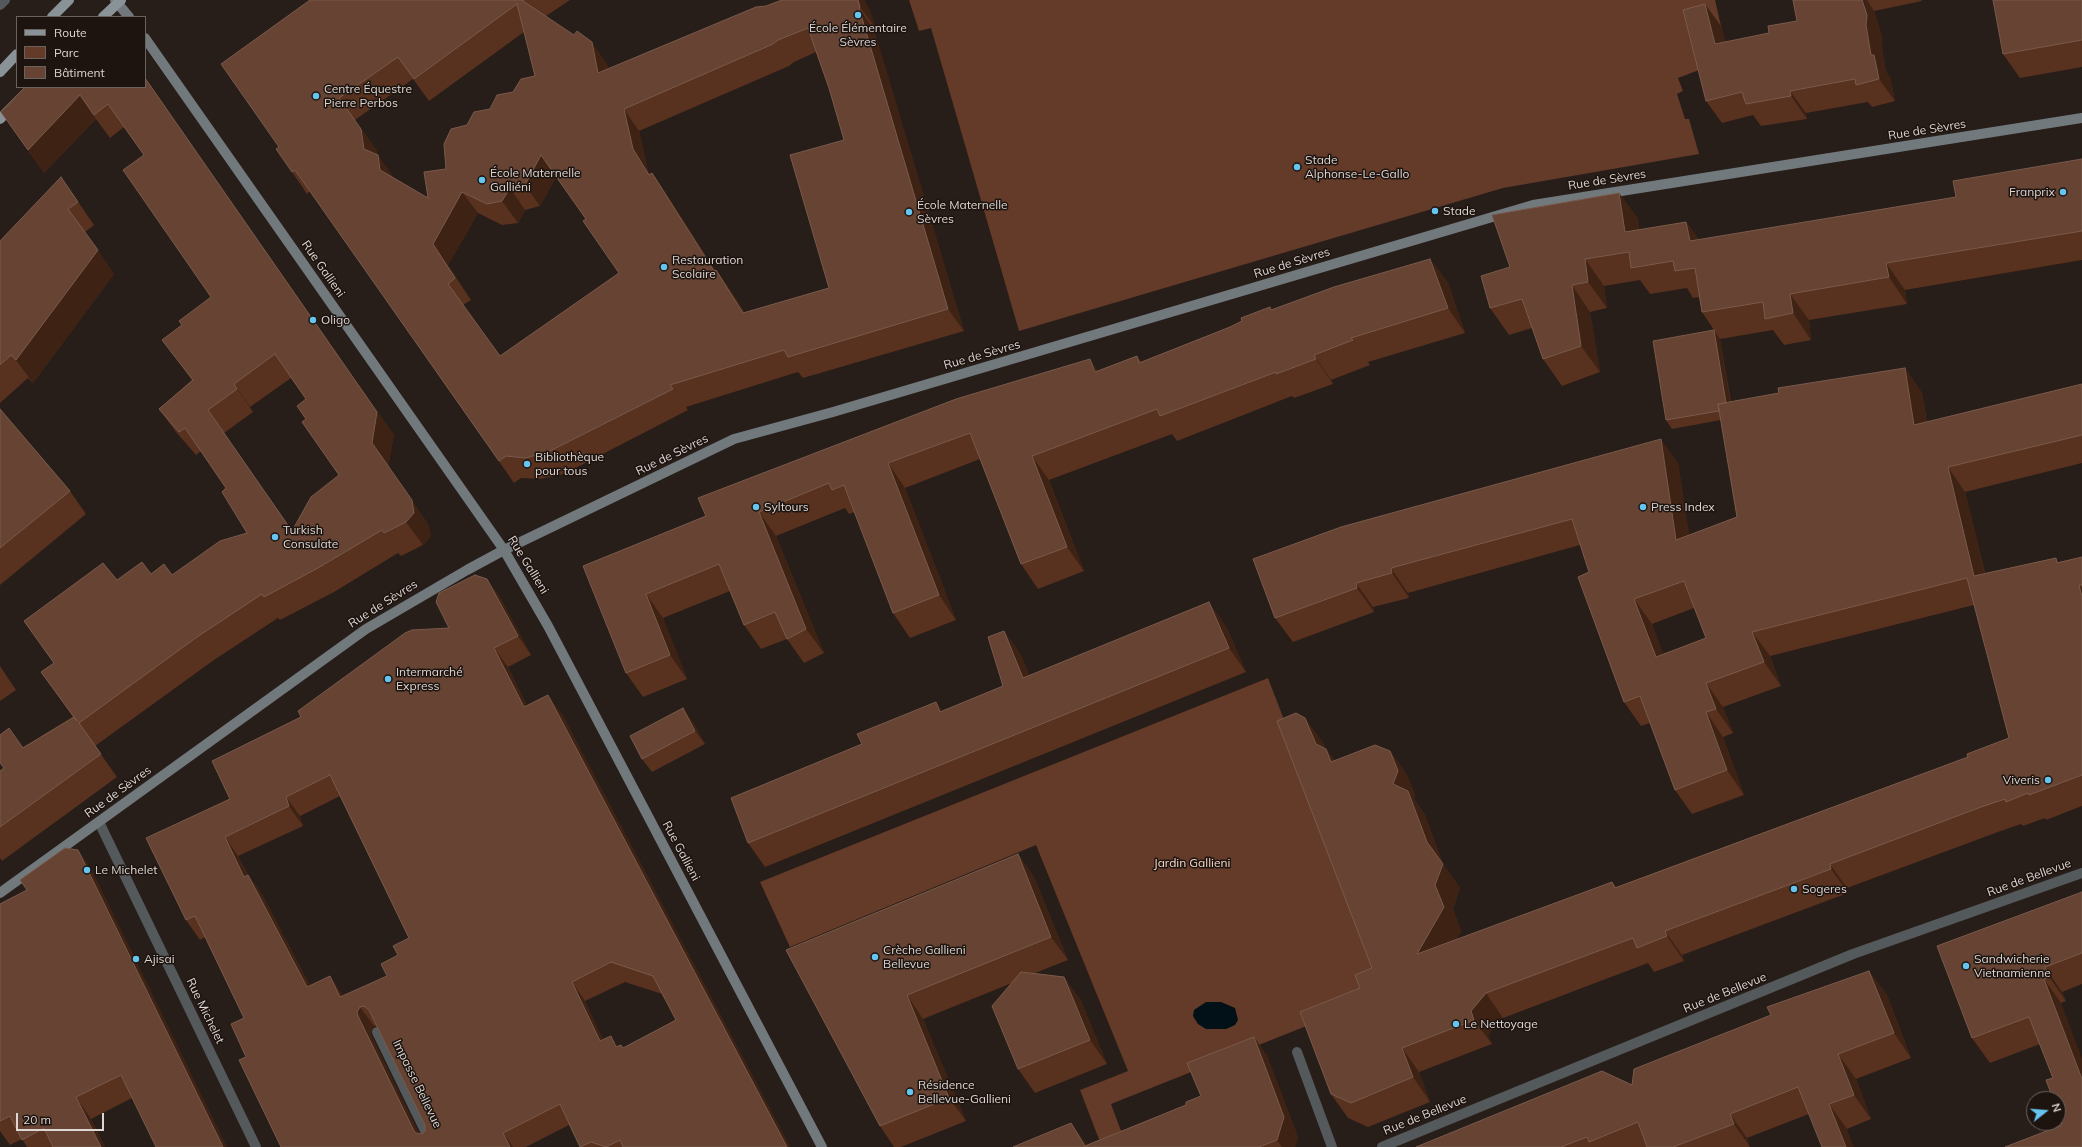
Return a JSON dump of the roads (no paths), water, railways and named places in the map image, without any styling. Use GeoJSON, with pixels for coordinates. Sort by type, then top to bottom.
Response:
{"type":"FeatureCollection","features":[{"type":"Feature","properties":{"kind":"main road"},"geometry":{"type":"LineString","coordinates":[[53,16],[69,0]]}},
{"type":"Feature","properties":{"kind":"main road"},"geometry":{"type":"LineString","coordinates":[[104,16],[118,1]]}},
{"type":"Feature","properties":{"kind":"main road"},"geometry":{"type":"LineString","coordinates":[[0,72],[16,55]]}},
{"type":"Feature","properties":{"kind":"main road"},"geometry":{"type":"LineString","coordinates":[[0,119],[31,88]]}},
{"type":"Feature","properties":{"kind":"street"},"geometry":{"type":"LineString","coordinates":[[0,5],[5,0]]}},
{"type":"Feature","properties":{"kind":"street"},"geometry":{"type":"LineString","coordinates":[[118,1],[128,16]]}},
{"type":"Feature","properties":{"kind":"street","name":"Rue Gallieni"},"geometry":{"type":"LineString","coordinates":[[146,39],[504,550],[548,626],[822,1147]]}},
{"type":"Feature","properties":{"kind":"street","name":"Rue de Sèvres"},"geometry":{"type":"LineString","coordinates":[[0,893],[366,629],[504,550],[734,439],[833,412],[1534,205],[2082,118]]}},
{"type":"Feature","properties":{"kind":"street","name":"Rue Michelet"},"geometry":{"type":"LineString","coordinates":[[99,822],[256,1147]]}},
{"type":"Feature","properties":{"kind":"street","name":"Rue de Bellevue"},"geometry":{"type":"LineString","coordinates":[[1382,1147],[1852,954],[2082,873]]}},
{"type":"Feature","properties":{"kind":"street","name":"Impasse Bellevue"},"geometry":{"type":"LineString","coordinates":[[377,1032],[433,1147]]}},
{"type":"Feature","properties":{"kind":"street"},"geometry":{"type":"LineString","coordinates":[[1297,1052],[1332,1147]]}},
{"type":"Feature","properties":{"kind":"place","name":"École Élémentaire Sèvres"},"geometry":{"type":"Point","coordinates":[858,15]}},
{"type":"Feature","properties":{"kind":"place","name":"Centre Équestre Pierre Perbos"},"geometry":{"type":"Point","coordinates":[316,96]}},
{"type":"Feature","properties":{"kind":"place","name":"Stade Alphonse-Le-Gallo"},"geometry":{"type":"Point","coordinates":[1297,167]}},
{"type":"Feature","properties":{"kind":"place","name":"École Maternelle Galliéni"},"geometry":{"type":"Point","coordinates":[482,180]}},
{"type":"Feature","properties":{"kind":"place","name":"Franprix"},"geometry":{"type":"Point","coordinates":[2063,192]}},
{"type":"Feature","properties":{"kind":"place","name":"Stade"},"geometry":{"type":"Point","coordinates":[1435,211]}},
{"type":"Feature","properties":{"kind":"place","name":"École Maternelle Sèvres"},"geometry":{"type":"Point","coordinates":[909,212]}},
{"type":"Feature","properties":{"kind":"place","name":"Restauration Scolaire"},"geometry":{"type":"Point","coordinates":[664,267]}},
{"type":"Feature","properties":{"kind":"place","name":"Oligo"},"geometry":{"type":"Point","coordinates":[313,320]}},
{"type":"Feature","properties":{"kind":"place","name":"Bibliothèque pour tous"},"geometry":{"type":"Point","coordinates":[527,464]}},
{"type":"Feature","properties":{"kind":"place","name":"Syltours"},"geometry":{"type":"Point","coordinates":[756,507]}},
{"type":"Feature","properties":{"kind":"place","name":"Press Index"},"geometry":{"type":"Point","coordinates":[1643,507]}},
{"type":"Feature","properties":{"kind":"place","name":"Turkish Consulate"},"geometry":{"type":"Point","coordinates":[275,537]}},
{"type":"Feature","properties":{"kind":"place","name":"Intermarché Express"},"geometry":{"type":"Point","coordinates":[388,679]}},
{"type":"Feature","properties":{"kind":"place","name":"Viveris"},"geometry":{"type":"Point","coordinates":[2048,780]}},
{"type":"Feature","properties":{"kind":"place","name":"Le Michelet"},"geometry":{"type":"Point","coordinates":[87,870]}},
{"type":"Feature","properties":{"kind":"place","name":"Sogeres"},"geometry":{"type":"Point","coordinates":[1794,889]}},
{"type":"Feature","properties":{"kind":"place","name":"Crèche Gallieni Bellevue"},"geometry":{"type":"Point","coordinates":[875,957]}},
{"type":"Feature","properties":{"kind":"place","name":"Ajisai"},"geometry":{"type":"Point","coordinates":[136,959]}},
{"type":"Feature","properties":{"kind":"place","name":"Sandwicherie Vietnamienne"},"geometry":{"type":"Point","coordinates":[1966,966]}},
{"type":"Feature","properties":{"kind":"place","name":"Le Nettoyage"},"geometry":{"type":"Point","coordinates":[1456,1024]}},
{"type":"Feature","properties":{"kind":"place","name":"Résidence Bellevue-Gallieni"},"geometry":{"type":"Point","coordinates":[910,1092]}},
{"type":"Feature","properties":{"kind":"park label","name":"Jardin Gallieni"},"geometry":{"type":"Point","coordinates":[1192,863]}}]}
